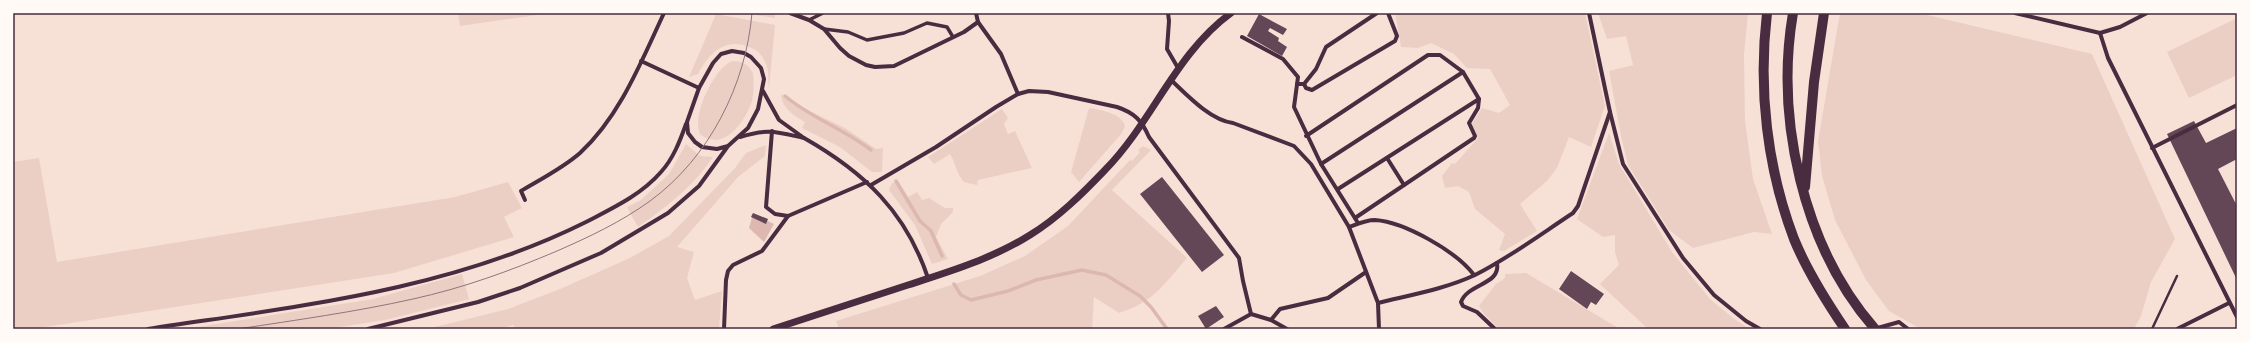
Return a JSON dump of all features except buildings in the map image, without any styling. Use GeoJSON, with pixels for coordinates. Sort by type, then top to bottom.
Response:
{"type":"FeatureCollection","features":[{"type":"Feature","properties":{"kind":"highway"},"geometry":{"type":"LineString","coordinates":[[1767,13],[1764,38],[1765,112],[1771,159],[1794,239],[1812,277],[1845,329]]}},
{"type":"Feature","properties":{"kind":"highway"},"geometry":{"type":"LineString","coordinates":[[1793,13],[1789,34],[1789,106],[1795,156],[1804,197],[1815,228],[1832,266],[1874,329]]}},
{"type":"Feature","properties":{"kind":"highway"},"geometry":{"type":"LineString","coordinates":[[1804,197],[1810,120],[1824,13]]}},
{"type":"Feature","properties":{"kind":"street"},"geometry":{"type":"LineString","coordinates":[[526,200],[521,191],[564,166],[598,135],[617,108],[664,13]]}},
{"type":"Feature","properties":{"kind":"street"},"geometry":{"type":"LineString","coordinates":[[790,13],[809,20],[824,29],[849,56],[866,65],[875,67],[894,66],[964,32],[978,22]]}},
{"type":"Feature","properties":{"kind":"street"},"geometry":{"type":"LineString","coordinates":[[809,20],[824,13]]}},
{"type":"Feature","properties":{"kind":"street"},"geometry":{"type":"LineString","coordinates":[[976,13],[978,22],[1001,54],[1018,94]]}},
{"type":"Feature","properties":{"kind":"street"},"geometry":{"type":"LineString","coordinates":[[1168,13],[1169,21],[1167,50],[1178,68]]}},
{"type":"Feature","properties":{"kind":"street"},"geometry":{"type":"LineString","coordinates":[[773,329],[989,257],[1036,231],[1067,207],[1106,170],[1142,122],[1178,68],[1201,40],[1231,13]]}},
{"type":"Feature","properties":{"kind":"street"},"geometry":{"type":"LineString","coordinates":[[1304,84],[1316,69],[1326,47],[1377,13]]}},
{"type":"Feature","properties":{"kind":"street"},"geometry":{"type":"LineString","coordinates":[[1304,84],[1306,88],[1312,90],[1395,41],[1397,36],[1388,13]]}},
{"type":"Feature","properties":{"kind":"street"},"geometry":{"type":"LineString","coordinates":[[1590,13],[1610,112],[1623,164],[1684,258],[1714,295],[1746,321],[1760,329]]}},
{"type":"Feature","properties":{"kind":"street"},"geometry":{"type":"LineString","coordinates":[[2015,13],[2100,33],[2120,27],[2147,13]]}},
{"type":"Feature","properties":{"kind":"street"},"geometry":{"type":"LineString","coordinates":[[824,29],[848,32],[867,40],[904,33],[927,23],[947,26],[953,37]]}},
{"type":"Feature","properties":{"kind":"street"},"geometry":{"type":"LineString","coordinates":[[2100,33],[2108,58],[2237,318]]}},
{"type":"Feature","properties":{"kind":"street"},"geometry":{"type":"LineString","coordinates":[[1242,37],[1283,59],[1298,76],[1294,107],[1306,136],[1321,164],[1358,223]]}},
{"type":"Feature","properties":{"kind":"street"},"geometry":{"type":"LineString","coordinates":[[148,329],[371,294],[424,282],[537,245],[618,205],[643,190],[669,163],[699,88],[717,59],[721,54],[732,51],[744,53],[751,57],[761,68],[764,79],[763,91],[758,109],[740,137]]}},
{"type":"Feature","properties":{"kind":"street"},"geometry":{"type":"LineString","coordinates":[[1306,136],[1428,56],[1434,54],[1445,58],[1463,72],[1479,99],[1478,108],[1468,123],[1475,136],[1474,138],[1355,218]]}},
{"type":"Feature","properties":{"kind":"street"},"geometry":{"type":"LineString","coordinates":[[641,61],[699,88]]}},
{"type":"Feature","properties":{"kind":"street"},"geometry":{"type":"LineString","coordinates":[[1321,164],[1463,72]]}},
{"type":"Feature","properties":{"kind":"street"},"geometry":{"type":"LineString","coordinates":[[1170,79],[1208,111],[1225,122],[1234,123],[1294,146],[1311,164],[1348,227],[1378,304],[1378,329]]}},
{"type":"Feature","properties":{"kind":"street"},"geometry":{"type":"LineString","coordinates":[[1297,84],[1304,84]]}},
{"type":"Feature","properties":{"kind":"street"},"geometry":{"type":"LineString","coordinates":[[871,185],[936,147],[1018,94],[1029,90],[1048,92],[1125,109],[1142,122],[1149,137],[1239,258],[1242,281],[1251,314]]}},
{"type":"Feature","properties":{"kind":"street"},"geometry":{"type":"LineString","coordinates":[[763,91],[779,120],[804,138],[834,155],[871,185],[906,230],[928,278]]}},
{"type":"Feature","properties":{"kind":"street"},"geometry":{"type":"LineString","coordinates":[[1338,189],[1479,99]]}},
{"type":"Feature","properties":{"kind":"street"},"geometry":{"type":"LineString","coordinates":[[2152,148],[2237,105]]}},
{"type":"Feature","properties":{"kind":"street"},"geometry":{"type":"LineString","coordinates":[[1378,304],[1429,291],[1474,275],[1497,263],[1573,213],[1578,206],[1610,112]]}},
{"type":"Feature","properties":{"kind":"street"},"geometry":{"type":"LineString","coordinates":[[686,122],[688,133],[699,144],[717,149],[728,146]]}},
{"type":"Feature","properties":{"kind":"street"},"geometry":{"type":"LineString","coordinates":[[368,329],[418,318],[489,299],[554,275],[601,253],[668,213],[699,186],[728,146],[740,137],[760,131],[772,131],[804,138]]}},
{"type":"Feature","properties":{"kind":"street"},"geometry":{"type":"LineString","coordinates":[[772,131],[766,207],[775,214],[788,216]]}},
{"type":"Feature","properties":{"kind":"street"},"geometry":{"type":"LineString","coordinates":[[1387,158],[1404,185]]}},
{"type":"Feature","properties":{"kind":"street"},"geometry":{"type":"LineString","coordinates":[[724,329],[724,298],[728,271],[733,265],[762,251],[788,216],[867,182]]}},
{"type":"Feature","properties":{"kind":"street"},"geometry":{"type":"LineString","coordinates":[[1348,227],[1358,223],[1374,220],[1387,223],[1433,241],[1465,264],[1474,275]]}},
{"type":"Feature","properties":{"kind":"street"},"geometry":{"type":"LineString","coordinates":[[1495,329],[1477,312],[1463,306],[1461,302],[1467,292],[1496,276],[1498,270],[1497,263]]}},
{"type":"Feature","properties":{"kind":"street"},"geometry":{"type":"LineString","coordinates":[[1271,320],[1280,309],[1328,298],[1366,272]]}},
{"type":"Feature","properties":{"kind":"street"},"geometry":{"type":"LineString","coordinates":[[2178,329],[2229,302]]}},
{"type":"Feature","properties":{"kind":"street"},"geometry":{"type":"LineString","coordinates":[[1224,329],[1251,314],[1271,320],[1287,329]]}},
{"type":"Feature","properties":{"kind":"street"},"geometry":{"type":"LineString","coordinates":[[1874,329],[1899,322],[1908,329]]}},
{"type":"Feature","properties":{"kind":"lane"},"geometry":{"type":"LineString","coordinates":[[2152,329],[2177,276]]}},
{"type":"Feature","properties":{"kind":"shaded area"},"geometry":{"type":"Polygon","coordinates":[[[458,13],[551,13],[460,26],[458,13]]]}},
{"type":"Feature","properties":{"kind":"shaded area"},"geometry":{"type":"Polygon","coordinates":[[[743,13],[775,13],[775,18],[743,13]]]}},
{"type":"Feature","properties":{"kind":"shaded area"},"geometry":{"type":"Polygon","coordinates":[[[1395,13],[1585,13],[1605,106],[1591,147],[1569,137],[1557,168],[1547,181],[1520,204],[1537,231],[1504,251],[1499,250],[1505,234],[1475,209],[1469,192],[1458,186],[1445,188],[1442,176],[1452,163],[1455,164],[1478,138],[1471,125],[1482,108],[1499,113],[1510,105],[1490,69],[1467,68],[1454,54],[1431,43],[1418,48],[1401,47],[1395,13]]]}},
{"type":"Feature","properties":{"kind":"shaded area"},"geometry":{"type":"Polygon","coordinates":[[[1598,13],[1748,13],[1744,54],[1745,121],[1753,179],[1772,234],[1754,232],[1693,248],[1669,230],[1628,165],[1621,136],[1609,71],[1633,65],[1626,36],[1607,39],[1598,13]]]}},
{"type":"Feature","properties":{"kind":"shaded area"},"geometry":{"type":"Polygon","coordinates":[[[1840,13],[1919,13],[2092,54],[2175,239],[2151,282],[2141,316],[2134,329],[1921,329],[1889,311],[1866,280],[1835,220],[1822,176],[1818,141],[1840,13]]]}},
{"type":"Feature","properties":{"kind":"shaded area"},"geometry":{"type":"Polygon","coordinates":[[[716,14],[775,25],[769,88],[768,70],[763,58],[755,50],[740,44],[732,44],[718,49],[707,60],[698,74],[689,77],[716,14]]]}},
{"type":"Feature","properties":{"kind":"shaded area"},"geometry":{"type":"Polygon","coordinates":[[[2237,18],[2237,75],[2189,98],[2167,52],[2237,18]]]}},
{"type":"Feature","properties":{"kind":"shaded area"},"geometry":{"type":"Polygon","coordinates":[[[732,61],[744,64],[749,67],[753,73],[754,87],[752,101],[739,126],[725,137],[717,140],[709,139],[700,134],[698,126],[701,105],[706,93],[718,73],[732,61]]]}},
{"type":"Feature","properties":{"kind":"shaded area"},"geometry":{"type":"Polygon","coordinates":[[[781,94],[801,107],[845,128],[876,149],[883,148],[882,172],[872,172],[840,147],[802,128],[805,122],[792,114],[786,107],[783,103],[781,94]]]}},
{"type":"Feature","properties":{"kind":"shaded area"},"geometry":{"type":"Polygon","coordinates":[[[1089,108],[1105,111],[1115,115],[1120,118],[1125,126],[1122,133],[1079,182],[1071,172],[1089,108]]]}},
{"type":"Feature","properties":{"kind":"shaded area"},"geometry":{"type":"Polygon","coordinates":[[[1002,109],[1008,118],[1004,124],[1008,134],[1015,131],[1032,168],[978,180],[977,185],[964,182],[959,175],[950,154],[934,164],[928,157],[1002,109]]]}},
{"type":"Feature","properties":{"kind":"shaded area"},"geometry":{"type":"Polygon","coordinates":[[[1609,133],[1619,164],[1672,252],[1710,299],[1734,319],[1750,329],[1648,329],[1600,284],[1619,265],[1615,252],[1615,235],[1603,237],[1577,219],[1609,133]]]}},
{"type":"Feature","properties":{"kind":"shaded area"},"geometry":{"type":"Polygon","coordinates":[[[686,144],[700,156],[713,157],[688,187],[669,204],[638,227],[627,207],[641,200],[669,174],[686,144]]]}},
{"type":"Feature","properties":{"kind":"shaded area"},"geometry":{"type":"Polygon","coordinates":[[[766,145],[765,156],[738,177],[677,247],[694,252],[687,278],[695,300],[722,291],[719,329],[516,329],[513,325],[501,329],[427,329],[508,309],[560,289],[630,258],[669,236],[735,168],[746,153],[766,145]]]}},
{"type":"Feature","properties":{"kind":"shaded area"},"geometry":{"type":"Polygon","coordinates":[[[1143,146],[1151,150],[1112,190],[1187,258],[1157,292],[1141,304],[1119,313],[1094,297],[1092,329],[839,329],[836,321],[980,276],[1025,256],[1068,226],[1130,160],[1132,161],[1140,152],[1138,150],[1143,146]]]}},
{"type":"Feature","properties":{"kind":"shaded area"},"geometry":{"type":"Polygon","coordinates":[[[39,158],[57,262],[455,197],[508,182],[522,208],[504,217],[514,237],[394,273],[39,328],[13,329],[13,162],[39,158]]]}},
{"type":"Feature","properties":{"kind":"shaded area"},"geometry":{"type":"Polygon","coordinates":[[[898,181],[908,197],[917,192],[922,200],[929,198],[945,208],[953,208],[953,212],[941,224],[936,237],[948,259],[932,264],[915,225],[889,190],[892,183],[898,181]]]}},
{"type":"Feature","properties":{"kind":"shaded area"},"geometry":{"type":"Polygon","coordinates":[[[753,214],[774,224],[764,242],[749,228],[753,214]]]}},
{"type":"Feature","properties":{"kind":"shaded area"},"geometry":{"type":"Polygon","coordinates":[[[1526,273],[1620,329],[1499,329],[1484,314],[1479,306],[1496,284],[1505,278],[1505,274],[1526,273]]]}},
{"type":"Feature","properties":{"kind":"shaded area"},"geometry":{"type":"Polygon","coordinates":[[[462,274],[469,299],[385,320],[327,329],[185,329],[373,299],[462,274]]]}},
{"type":"Feature","properties":{"kind":"waterway"},"geometry":{"type":"LineString","coordinates":[[785,96],[806,111],[850,136],[871,150]]}},
{"type":"Feature","properties":{"kind":"waterway"},"geometry":{"type":"LineString","coordinates":[[896,181],[920,221],[931,231],[942,256]]}},
{"type":"Feature","properties":{"kind":"waterway"},"geometry":{"type":"LineString","coordinates":[[954,284],[961,295],[971,300],[1008,291],[1036,280],[1082,270],[1106,275],[1140,296],[1151,307],[1167,329]]}},
{"type":"Feature","properties":{"kind":"tram line"},"geometry":{"type":"LineString","coordinates":[[238,329],[326,316],[413,299],[450,290],[504,272],[569,246],[628,216],[671,184],[690,164],[707,142],[733,93],[742,67],[752,13]]}}]}
